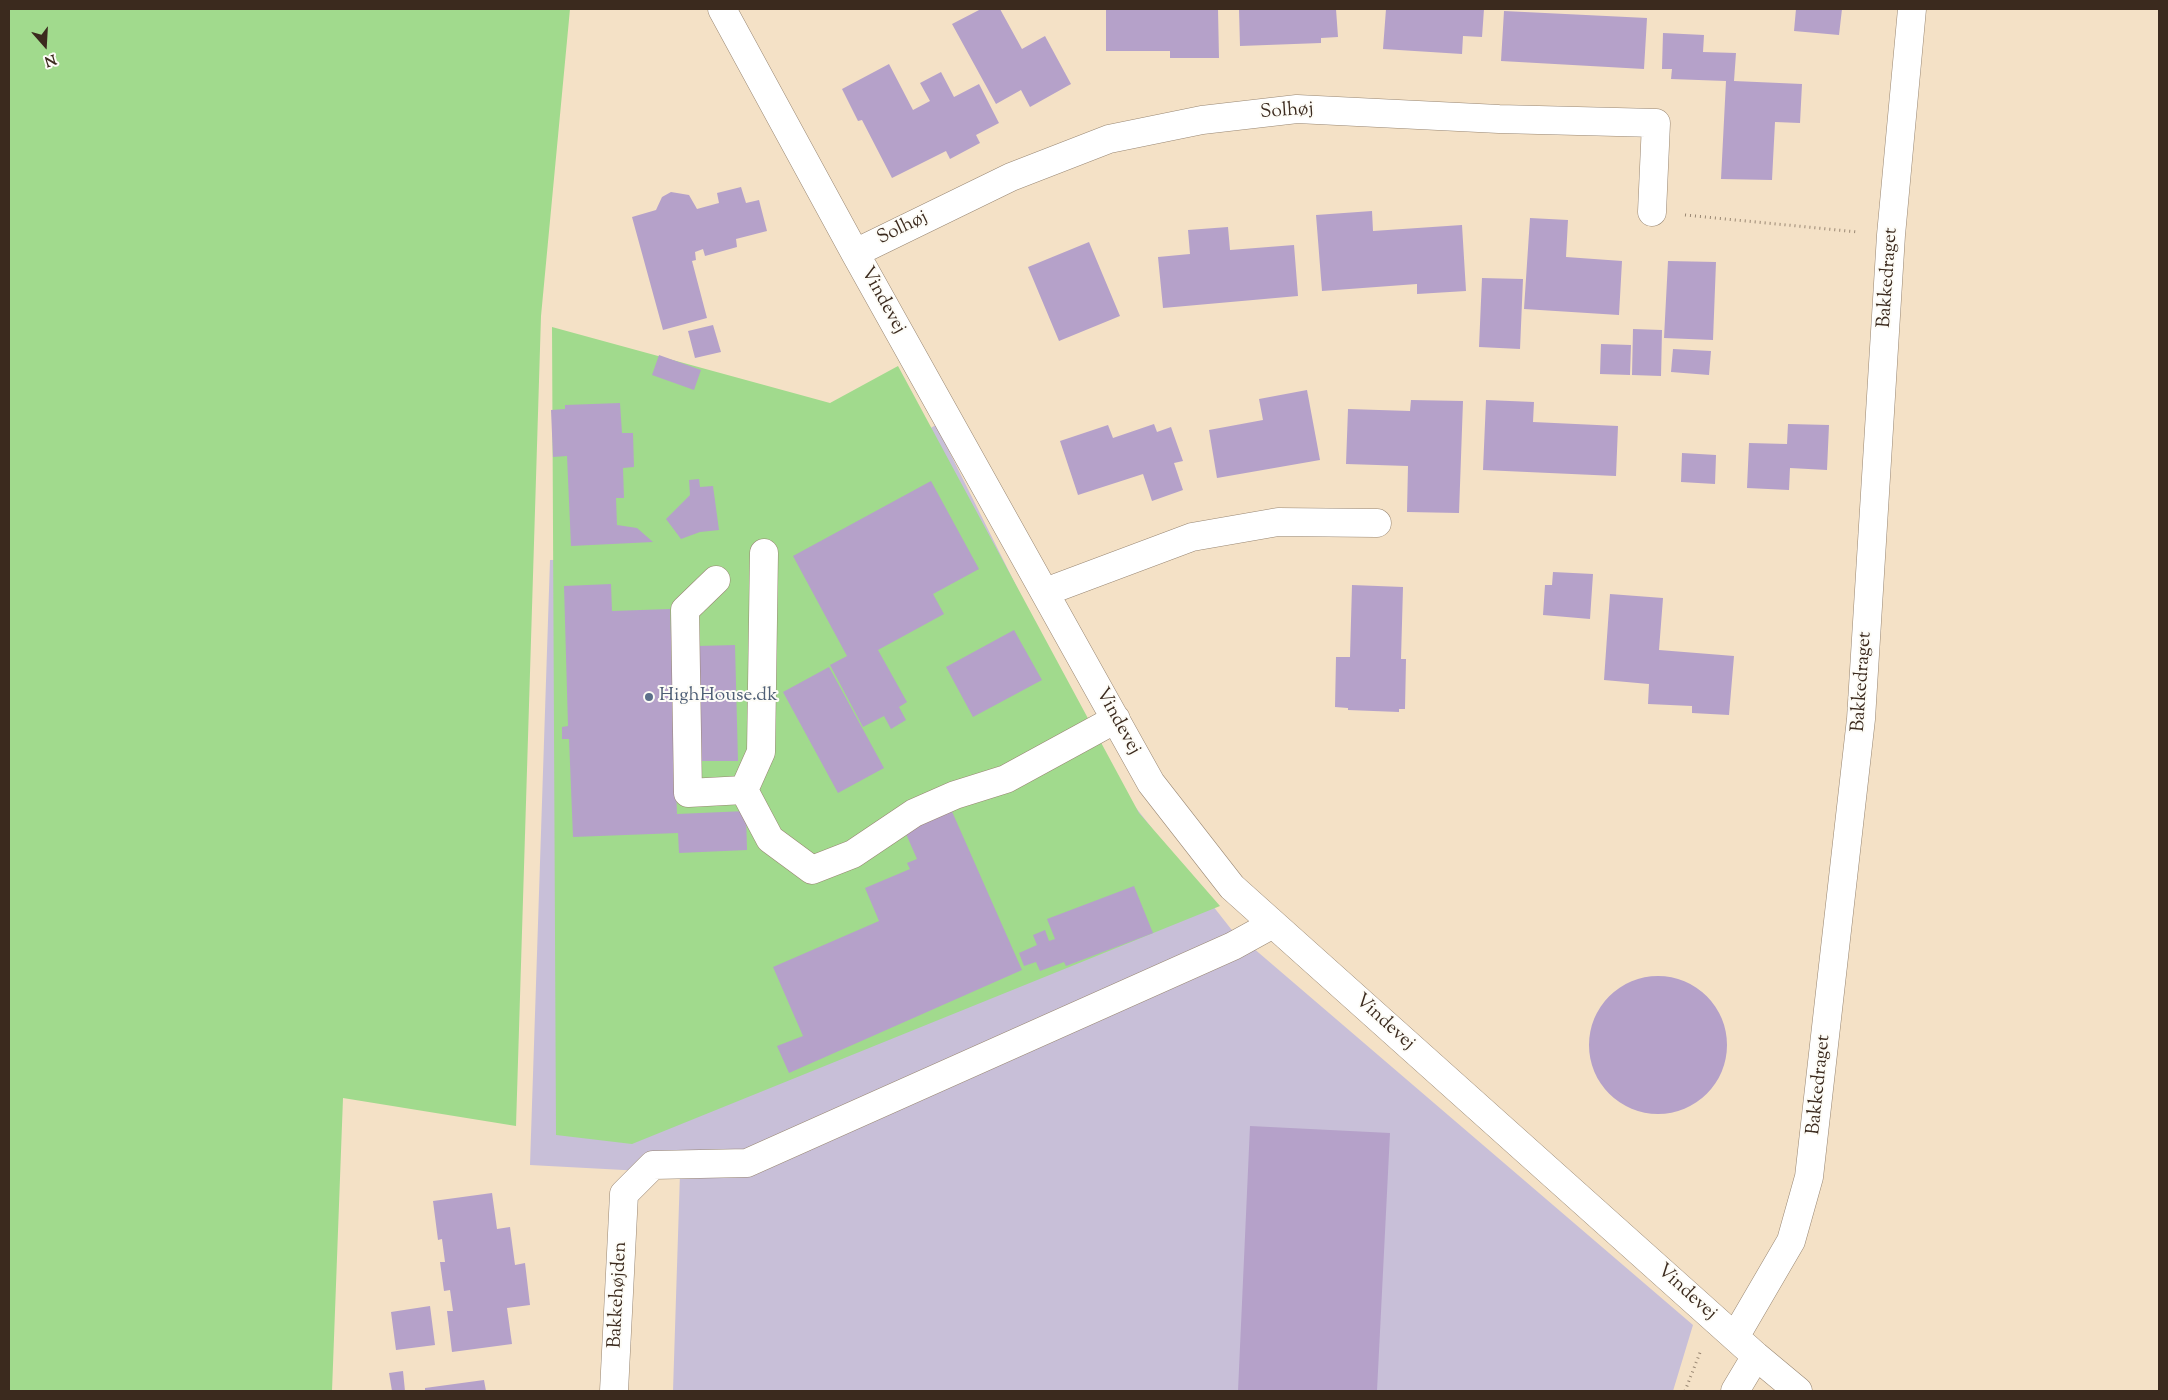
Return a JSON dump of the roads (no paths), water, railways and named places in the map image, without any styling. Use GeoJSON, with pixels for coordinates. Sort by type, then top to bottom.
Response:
{"type":"FeatureCollection","features":[{"type":"Feature","properties":{"kind":"street","name":"Vindevej"},"geometry":{"type":"LineString","coordinates":[[722,9],[855,253],[1151,783],[1232,887],[1756,1356],[1798,1391]]}},
{"type":"Feature","properties":{"kind":"street","name":"Bakkedraget"},"geometry":{"type":"LineString","coordinates":[[1735,1337],[1791,1241],[1810,1177],[1861,718],[1891,236],[1912,9]]}},
{"type":"Feature","properties":{"kind":"street","name":"Solhøj"},"geometry":{"type":"LineString","coordinates":[[855,253],[1011,177],[1108,139],[1202,120],[1297,109],[1499,119],[1656,123],[1652,212]]}},
{"type":"Feature","properties":{"kind":"street"},"geometry":{"type":"LineString","coordinates":[[1045,592],[1192,537],[1278,522],[1377,523]]}},
{"type":"Feature","properties":{"kind":"street"},"geometry":{"type":"LineString","coordinates":[[744,790],[761,752],[764,553]]}},
{"type":"Feature","properties":{"kind":"street"},"geometry":{"type":"LineString","coordinates":[[716,580],[685,610],[688,793],[744,790]]}},
{"type":"Feature","properties":{"kind":"street"},"geometry":{"type":"LineString","coordinates":[[744,790],[770,840],[812,870],[853,854],[914,813],[955,795],[1006,778],[1116,719]]}},
{"type":"Feature","properties":{"kind":"street","name":"Bakkehøjden"},"geometry":{"type":"LineString","coordinates":[[614,1391],[624,1194],[653,1165],[747,1163],[1234,946],[1273,924]]}},
{"type":"Feature","properties":{"kind":"street"},"geometry":{"type":"LineString","coordinates":[[1735,1391],[1756,1356]]}},
{"type":"Feature","properties":{"kind":"place","name":"HighHouse.dk"},"geometry":{"type":"Point","coordinates":[649,697]}}]}
